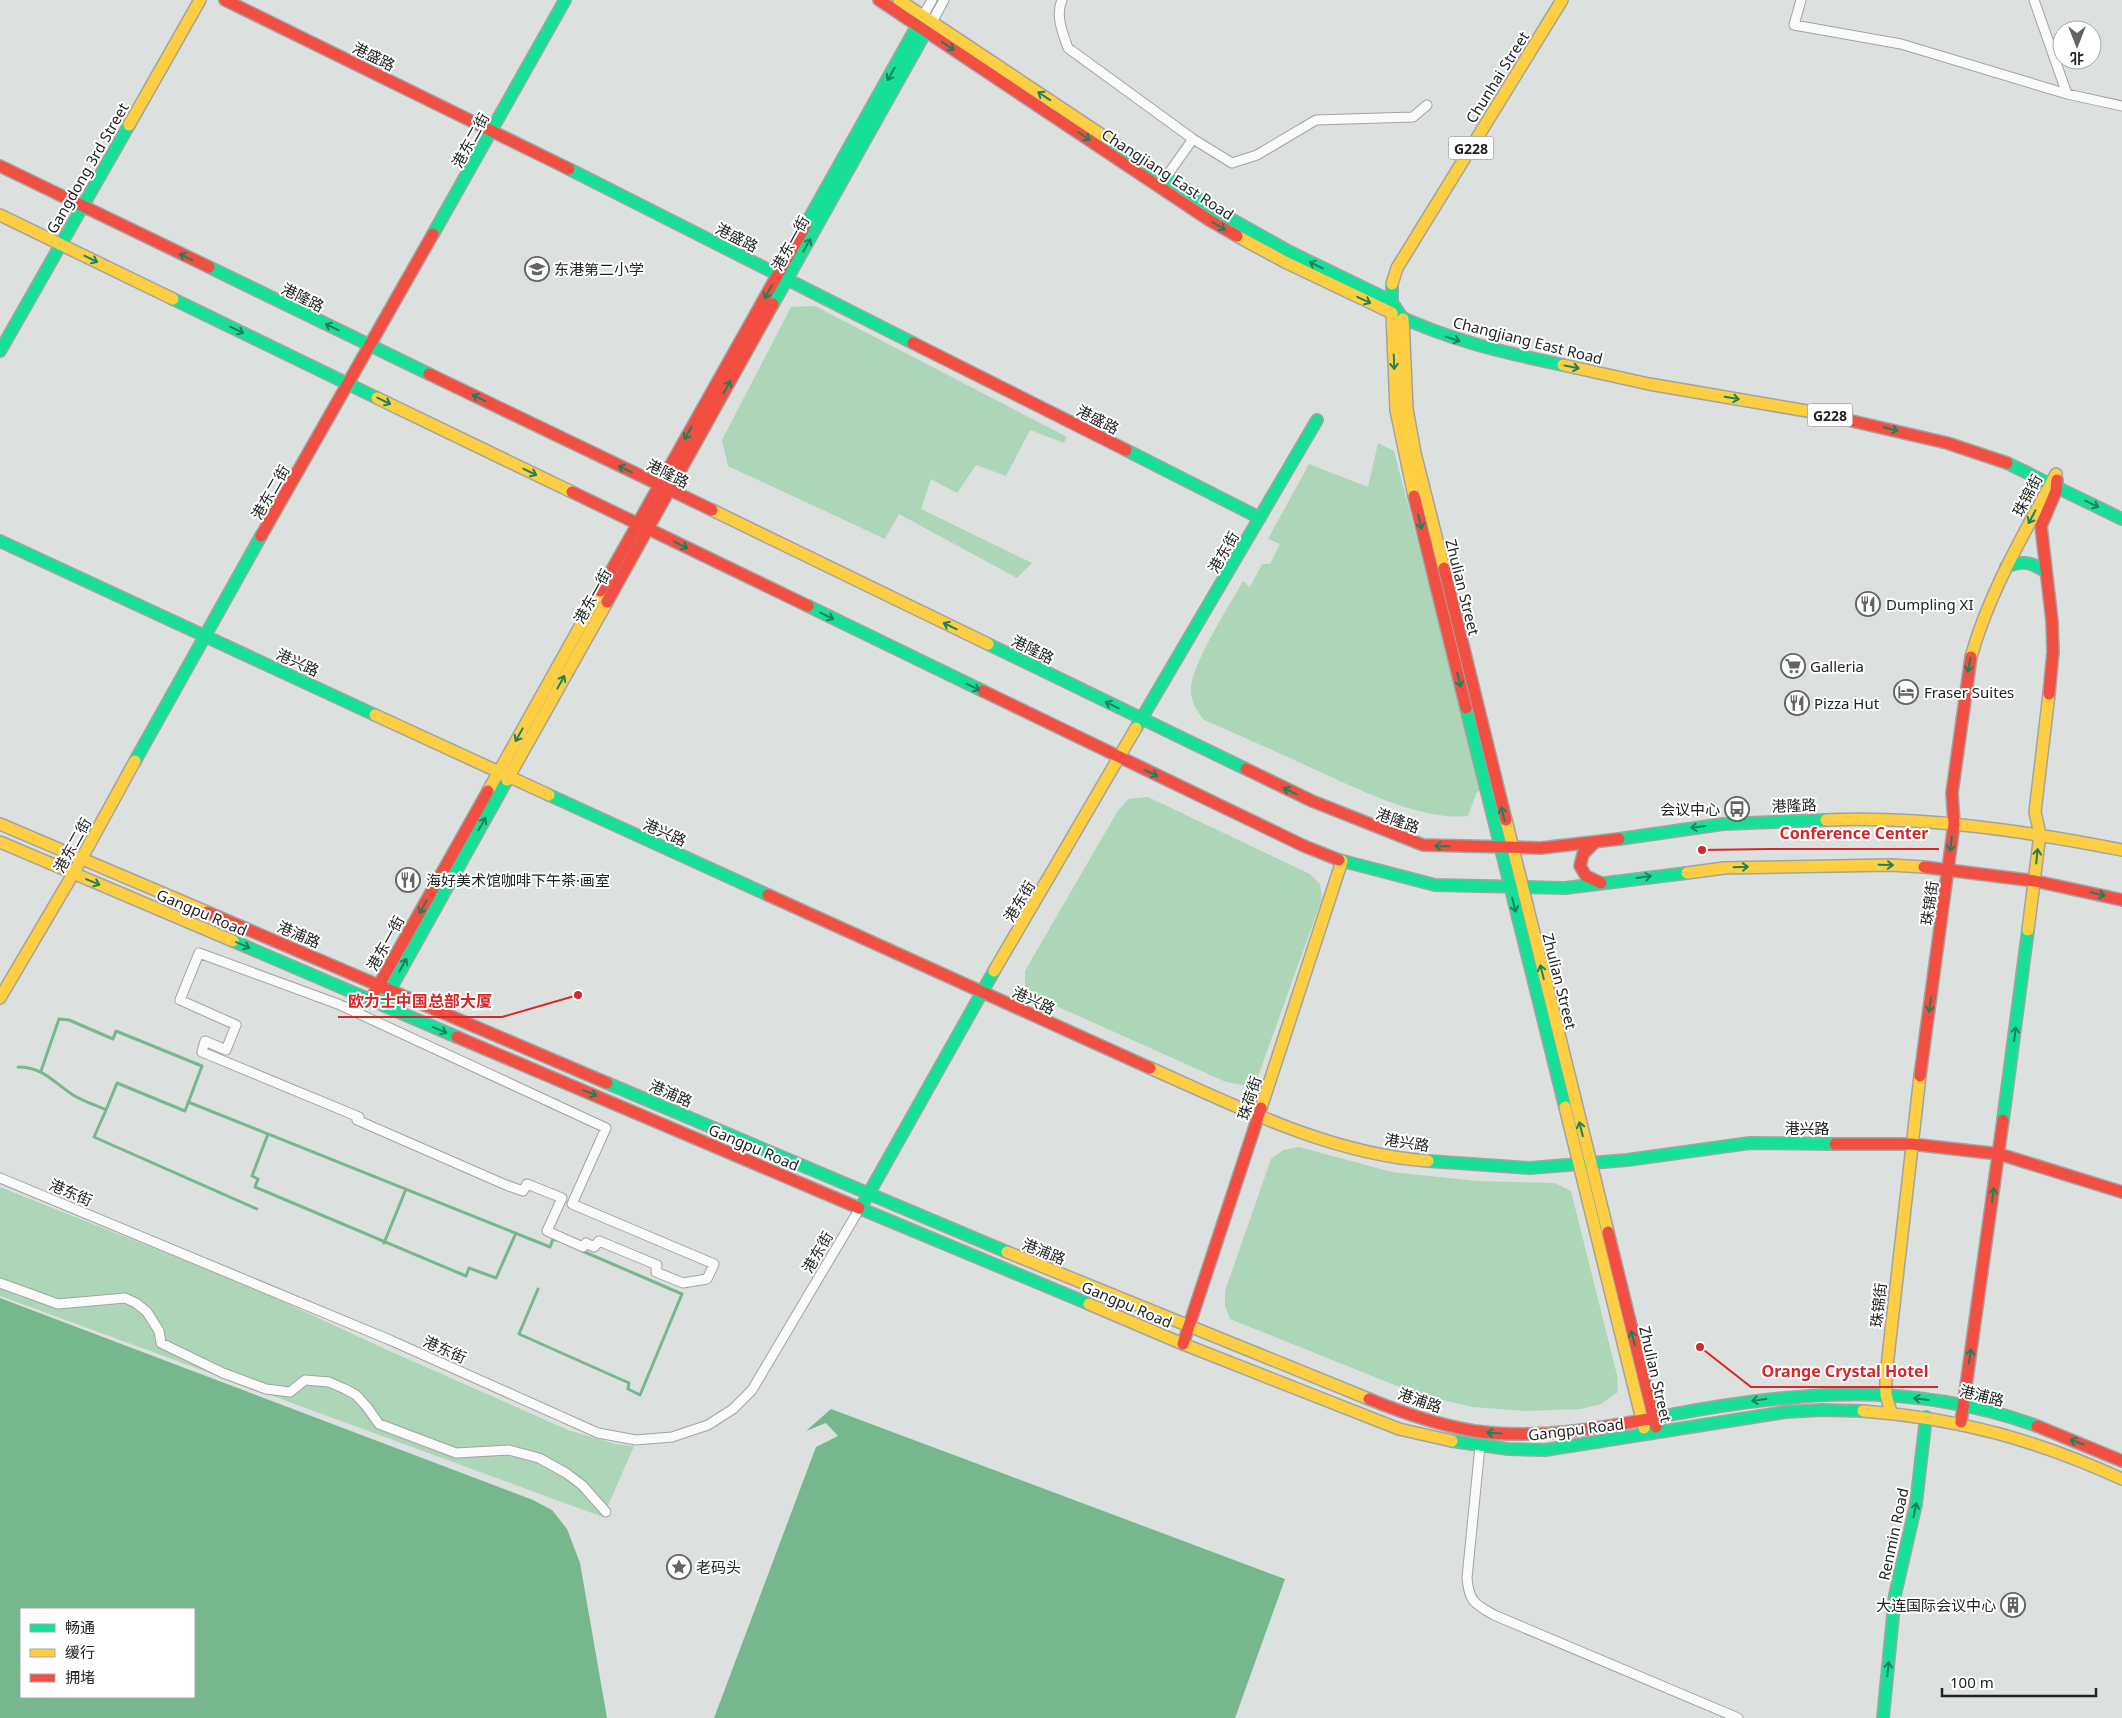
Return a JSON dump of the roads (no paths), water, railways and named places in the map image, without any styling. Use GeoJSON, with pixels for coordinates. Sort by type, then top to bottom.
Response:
{"type":"FeatureCollection","features":[{"type":"Feature","properties":{"kind":"main road","name":"Gangdong 3rd Street"},"geometry":{"type":"LineString","coordinates":[[0,351],[200,0]]}},
{"type":"Feature","properties":{"kind":"main road","name":"港盛路"},"geometry":{"type":"LineString","coordinates":[[225,0],[493,130],[1260,518]]}},
{"type":"Feature","properties":{"kind":"main road","name":"港东二街"},"geometry":{"type":"LineString","coordinates":[[0,998],[73,874],[204,635],[349,384],[565,0]]}},
{"type":"Feature","properties":{"kind":"main road","name":"Changjiang East Road"},"geometry":{"type":"LineString","coordinates":[[878,0],[925,24],[1252,232],[1431,319],[1501,342],[1652,374],[1858,410]]}},
{"type":"Feature","properties":{"kind":"main road","name":"Changjiang East Road"},"geometry":{"type":"LineString","coordinates":[[899,0],[925,24],[1232,234],[1292,266],[1436,333],[1508,354],[1649,384],[1820,413],[1884,427],[1947,443],[2122,507]]}},
{"type":"Feature","properties":{"kind":"main road","name":"Chunhai Street"},"geometry":{"type":"LineString","coordinates":[[1391,301],[1392,284],[1397,268],[1562,0]]}},
{"type":"Feature","properties":{"kind":"main road","name":"港东一街"},"geometry":{"type":"LineString","coordinates":[[377,1002],[382,1004],[384,987],[925,24]]}},
{"type":"Feature","properties":{"kind":"main road","name":"港隆路"},"geometry":{"type":"LineString","coordinates":[[0,166],[1312,801],[1424,845],[1541,848],[1690,828],[1760,822],[1845,819],[1954,824],[2040,834],[2122,850]]}},
{"type":"Feature","properties":{"kind":"main road"},"geometry":{"type":"LineString","coordinates":[[0,215],[1121,758],[1304,846],[1342,861],[1435,885],[1565,888],[1688,872],[1771,866],[1890,865],[1948,869],[2035,881],[2122,900]]}},
{"type":"Feature","properties":{"kind":"main road","name":"Zhulian Street"},"geometry":{"type":"LineString","coordinates":[[1391,301],[1396,410],[1399,434],[1506,847],[1648,1418],[1656,1429],[1651,1434]]}},
{"type":"Feature","properties":{"kind":"main road"},"geometry":{"type":"LineString","coordinates":[[1391,301],[1400,311],[1403,319]]}},
{"type":"Feature","properties":{"kind":"main road","name":"Zhulian Street"},"geometry":{"type":"LineString","coordinates":[[1403,319],[1407,409],[1410,432],[1506,847]]}},
{"type":"Feature","properties":{"kind":"main road","name":"港东街"},"geometry":{"type":"LineString","coordinates":[[860,1208],[982,992],[1121,758],[1317,420]]}},
{"type":"Feature","properties":{"kind":"main road","name":"Changjiang East Road"},"geometry":{"type":"LineString","coordinates":[[1913,423],[2006,451],[2055,482],[2122,519]]}},
{"type":"Feature","properties":{"kind":"main road","name":"珠锦街"},"geometry":{"type":"LineString","coordinates":[[1891,1412],[1886,1395],[1886,1375],[1911,1144],[1954,824],[1952,793],[1968,663],[1980,624],[2006,567],[2055,482]]}},
{"type":"Feature","properties":{"kind":"main road","name":"珠锦街"},"geometry":{"type":"LineString","coordinates":[[1961,1422],[1999,1154],[2040,834],[2035,812],[2047,722],[2053,652],[2041,526],[2055,482]]}},
{"type":"Feature","properties":{"kind":"main road","name":"港兴路"},"geometry":{"type":"LineString","coordinates":[[0,540],[503,774],[982,992],[1219,1099],[1309,1135],[1357,1149],[1414,1160],[1530,1168],[1626,1160],[1750,1143],[1911,1144],[1999,1154],[2122,1192]]}},
{"type":"Feature","properties":{"kind":"main road"},"geometry":{"type":"LineString","coordinates":[[2006,567],[2016,562],[2028,561],[2046,572]]}},
{"type":"Feature","properties":{"kind":"main road","name":"港浦路"},"geometry":{"type":"LineString","coordinates":[[0,824],[868,1194],[1189,1327],[1404,1412],[1438,1423],[1479,1432],[1557,1432],[1775,1398],[1843,1394],[1886,1395],[1964,1404],[2034,1425],[2122,1461]]}},
{"type":"Feature","properties":{"kind":"main road","name":"Gangpu Road"},"geometry":{"type":"LineString","coordinates":[[0,842],[1182,1344],[1399,1429],[1434,1438],[1514,1451],[1545,1450],[1786,1412],[1832,1410],[1891,1412],[1961,1422],[1997,1430],[2040,1444],[2122,1479]]}},
{"type":"Feature","properties":{"kind":"main road"},"geometry":{"type":"LineString","coordinates":[[1595,842],[1583,852],[1580,860],[1581,869],[1589,880],[1601,883]]}},
{"type":"Feature","properties":{"kind":"main road","name":"珠荷街"},"geometry":{"type":"LineString","coordinates":[[1182,1344],[1342,861]]}},
{"type":"Feature","properties":{"kind":"main road","name":"Renmin Road"},"geometry":{"type":"LineString","coordinates":[[1881,1716],[1895,1595],[1916,1504],[1926,1417]]}},
{"type":"Feature","properties":{"kind":"street"},"geometry":{"type":"LineString","coordinates":[[925,24],[932,0]]}},
{"type":"Feature","properties":{"kind":"street"},"geometry":{"type":"LineString","coordinates":[[925,24],[944,0]]}},
{"type":"Feature","properties":{"kind":"street"},"geometry":{"type":"LineString","coordinates":[[1062,0],[1060,5],[1060,25],[1068,48],[1084,62],[1193,139],[1232,163],[1257,155],[1316,120],[1413,117],[1427,105]]}},
{"type":"Feature","properties":{"kind":"street"},"geometry":{"type":"LineString","coordinates":[[1800,0],[1794,25],[1901,44],[2067,94],[2122,106]]}},
{"type":"Feature","properties":{"kind":"street"},"geometry":{"type":"LineString","coordinates":[[2034,0],[2067,94]]}},
{"type":"Feature","properties":{"kind":"street"},"geometry":{"type":"LineString","coordinates":[[1166,178],[1193,139]]}},
{"type":"Feature","properties":{"kind":"street"},"geometry":{"type":"LineString","coordinates":[[199,953],[338,1004],[606,1128],[572,1204],[714,1264],[707,1279],[683,1283],[656,1272],[657,1265],[599,1241],[594,1247],[586,1243],[583,1247],[547,1231],[562,1198],[527,1184],[523,1191],[506,1185],[357,1120],[359,1116],[202,1052],[205,1041],[226,1050],[236,1025],[180,1000],[199,953]]}},
{"type":"Feature","properties":{"kind":"street","name":"港东街"},"geometry":{"type":"LineString","coordinates":[[0,1178],[390,1340],[598,1433],[636,1440],[672,1437],[708,1425],[733,1409],[752,1390],[860,1208]]}},
{"type":"Feature","properties":{"kind":"street"},"geometry":{"type":"LineString","coordinates":[[0,1283],[58,1304],[125,1298],[136,1303],[147,1312],[159,1331],[162,1343],[223,1372],[266,1389],[290,1392],[305,1380],[329,1382],[356,1395],[367,1406],[379,1424],[456,1453],[509,1450],[539,1458],[566,1473],[582,1485],[606,1512]]}},
{"type":"Feature","properties":{"kind":"street"},"geometry":{"type":"LineString","coordinates":[[1480,1446],[1467,1578],[1468,1594],[1478,1606],[1494,1615],[1738,1718]]}},
{"type":"Feature","properties":{"kind":"waterway"},"geometry":{"type":"LineString","coordinates":[[41,1071],[59,1019],[69,1020],[113,1039],[116,1031],[202,1066],[185,1111],[117,1083],[106,1110]]}},
{"type":"Feature","properties":{"kind":"waterway"},"geometry":{"type":"LineString","coordinates":[[18,1067],[41,1072],[73,1095],[106,1110],[94,1137],[257,1209]]}},
{"type":"Feature","properties":{"kind":"waterway"},"geometry":{"type":"LineString","coordinates":[[188,1102],[550,1247],[553,1239],[556,1240]]}},
{"type":"Feature","properties":{"kind":"waterway"},"geometry":{"type":"LineString","coordinates":[[268,1134],[252,1176],[258,1179],[255,1187],[466,1276],[469,1268],[496,1278],[516,1233]]}},
{"type":"Feature","properties":{"kind":"waterway"},"geometry":{"type":"LineString","coordinates":[[384,1243],[406,1189]]}},
{"type":"Feature","properties":{"kind":"waterway"},"geometry":{"type":"LineString","coordinates":[[538,1289],[519,1334],[629,1383],[628,1389],[640,1395],[682,1294],[580,1250]]}},
{"type":"Feature","properties":{"kind":"place","name":"东港第二小学"},"geometry":{"type":"Point","coordinates":[537,269]}},
{"type":"Feature","properties":{"kind":"place","name":"Dumpling XI"},"geometry":{"type":"Point","coordinates":[1868,604]}},
{"type":"Feature","properties":{"kind":"place","name":"Galleria"},"geometry":{"type":"Point","coordinates":[1793,666]}},
{"type":"Feature","properties":{"kind":"place","name":"Fraser Suites"},"geometry":{"type":"Point","coordinates":[1906,692]}},
{"type":"Feature","properties":{"kind":"place","name":"Pizza Hut"},"geometry":{"type":"Point","coordinates":[1797,703]}},
{"type":"Feature","properties":{"kind":"place","name":"会议中心"},"geometry":{"type":"Point","coordinates":[1737,809]}},
{"type":"Feature","properties":{"kind":"place","name":"Conference Center"},"geometry":{"type":"Point","coordinates":[1702,850]}},
{"type":"Feature","properties":{"kind":"place","name":"海好美术馆咖啡下午茶·画室"},"geometry":{"type":"Point","coordinates":[408,880]}},
{"type":"Feature","properties":{"kind":"place","name":"欧力士中国总部大厦"},"geometry":{"type":"Point","coordinates":[578,995]}},
{"type":"Feature","properties":{"kind":"place","name":"Orange Crystal Hotel"},"geometry":{"type":"Point","coordinates":[1700,1347]}},
{"type":"Feature","properties":{"kind":"place","name":"老码头"},"geometry":{"type":"Point","coordinates":[679,1567]}},
{"type":"Feature","properties":{"kind":"place","name":"大连国际会议中心"},"geometry":{"type":"Point","coordinates":[2013,1605]}}]}
